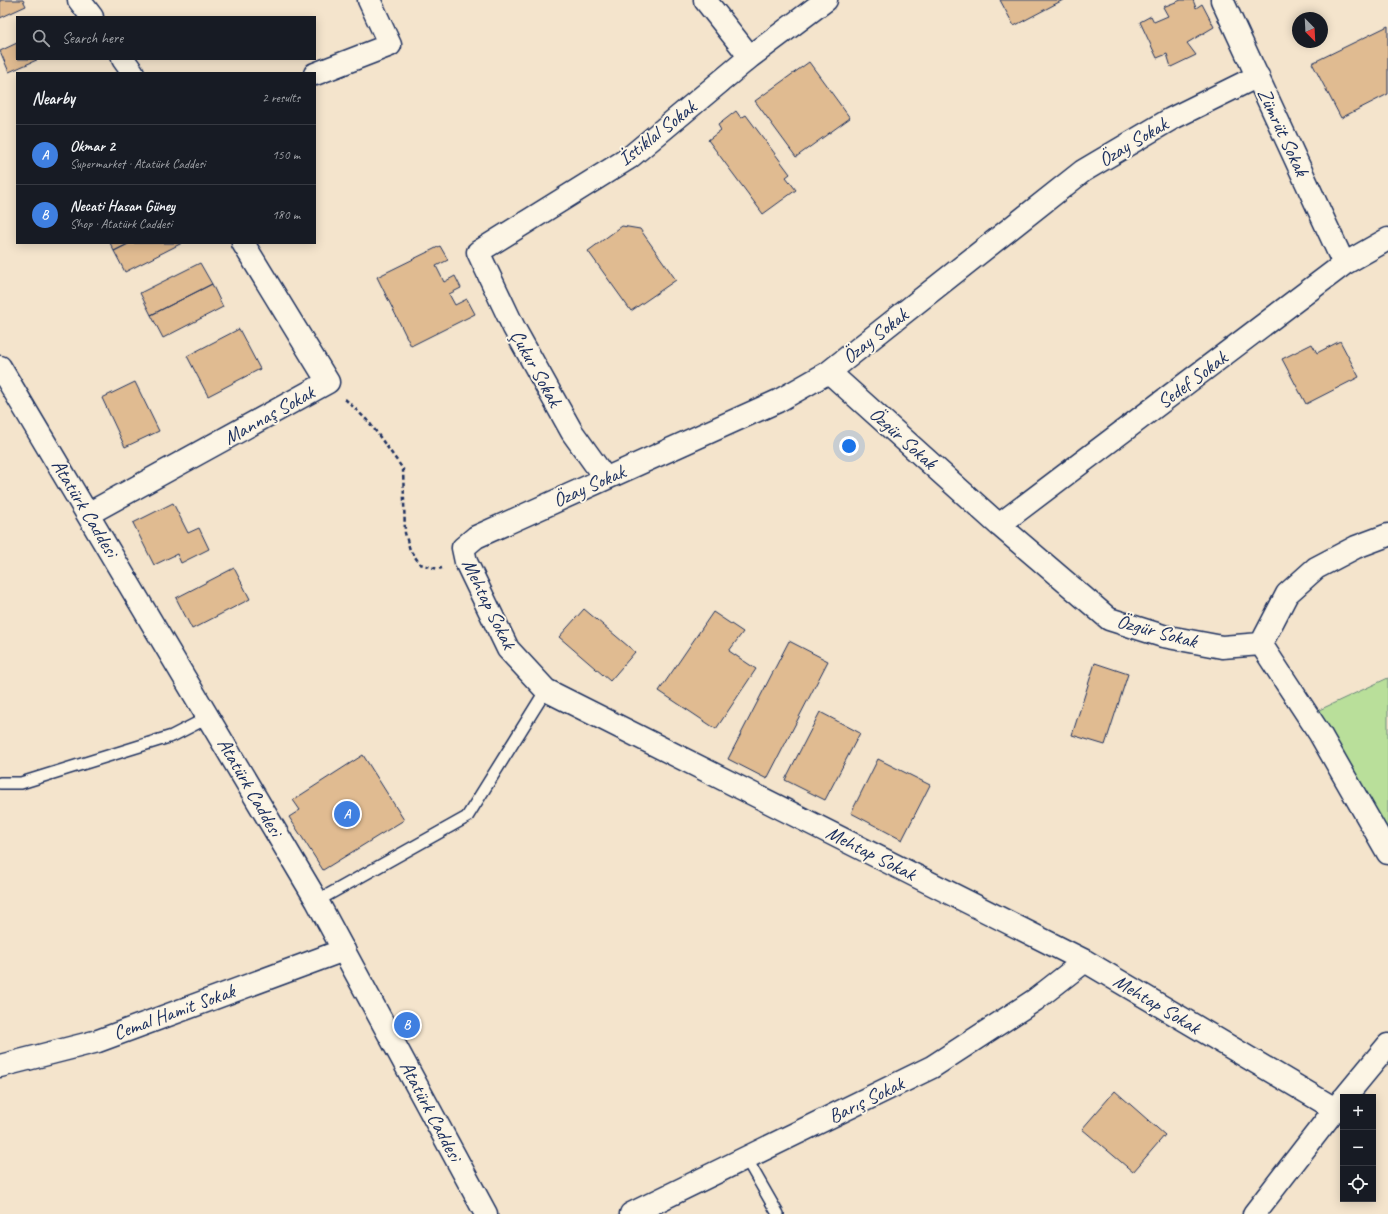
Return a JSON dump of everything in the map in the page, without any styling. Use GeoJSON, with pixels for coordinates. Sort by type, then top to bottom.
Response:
{"type":"FeatureCollection","features":[{"type":"Feature","properties":{"kind":"street"},"geometry":{"type":"LineString","coordinates":[[79,0],[91,16]]}},
{"type":"Feature","properties":{"kind":"street"},"geometry":{"type":"LineString","coordinates":[[316,74],[390,45],[369,0]]}},
{"type":"Feature","properties":{"kind":"street"},"geometry":{"type":"LineString","coordinates":[[705,0],[750,57]]}},
{"type":"Feature","properties":{"kind":"street","name":"İstiklal Sokak"},"geometry":{"type":"LineString","coordinates":[[478,252],[629,158],[750,57],[826,0]]}},
{"type":"Feature","properties":{"kind":"street","name":"Zümrüt Sokak"},"geometry":{"type":"LineString","coordinates":[[1222,0],[1344,264]]}},
{"type":"Feature","properties":{"kind":"street"},"geometry":{"type":"LineString","coordinates":[[124,60],[132,72]]}},
{"type":"Feature","properties":{"kind":"street","name":"Özay Sokak"},"geometry":{"type":"LineString","coordinates":[[464,555],[476,537],[778,401],[829,372],[1083,171],[1171,119],[1258,76]]}},
{"type":"Feature","properties":{"kind":"street","name":"Sedef Sokak"},"geometry":{"type":"LineString","coordinates":[[999,525],[1344,264],[1388,239]]}},
{"type":"Feature","properties":{"kind":"street","name":"Mannaş Sokak"},"geometry":{"type":"LineString","coordinates":[[88,514],[328,382],[244,244]]}},
{"type":"Feature","properties":{"kind":"street","name":"Çukur Sokak"},"geometry":{"type":"LineString","coordinates":[[478,252],[514,328],[572,432],[606,478]]}},
{"type":"Feature","properties":{"kind":"street","name":"Atatürk Caddesi"},"geometry":{"type":"LineString","coordinates":[[0,367],[317,901],[486,1214]]}},
{"type":"Feature","properties":{"kind":"street","name":"Özgür Sokak"},"geometry":{"type":"LineString","coordinates":[[829,372],[999,525],[1109,619],[1164,636],[1222,647],[1261,644]]}},
{"type":"Feature","properties":{"kind":"street"},"geometry":{"type":"LineString","coordinates":[[1388,535],[1356,547],[1316,568],[1287,594],[1261,644],[1320,734],[1388,853]]}},
{"type":"Feature","properties":{"kind":"street","name":"Mehtap Sokak"},"geometry":{"type":"LineString","coordinates":[[464,555],[508,649],[546,690],[1085,961],[1340,1101]]}},
{"type":"Feature","properties":{"kind":"street","name":"Cemal Hamit Sokak"},"geometry":{"type":"LineString","coordinates":[[0,1066],[98,1040],[344,950]]}},
{"type":"Feature","properties":{"kind":"street","name":"Barış Sokak"},"geometry":{"type":"LineString","coordinates":[[631,1214],[932,1067],[1035,1000],[1085,961]]}},
{"type":"Feature","properties":{"kind":"street"},"geometry":{"type":"LineString","coordinates":[[1348,1094],[1388,1046]]}},
{"type":"Feature","properties":{"kind":"street"},"geometry":{"type":"LineString","coordinates":[[1254,1214],[1340,1103]]}},
{"type":"Feature","properties":{"kind":"lane"},"geometry":{"type":"LineString","coordinates":[[317,901],[467,817],[546,690]]}},
{"type":"Feature","properties":{"kind":"lane"},"geometry":{"type":"LineString","coordinates":[[0,783],[22,784],[172,736],[209,717]]}},
{"type":"Feature","properties":{"kind":"lane"},"geometry":{"type":"LineString","coordinates":[[746,1158],[778,1214]]}},
{"type":"Feature","properties":{"kind":"path"},"geometry":{"type":"LineString","coordinates":[[328,382],[369,422],[403,469],[405,533],[410,550],[420,564],[438,569],[464,555]]}},
{"type":"Feature","properties":{"kind":"green space"},"geometry":{"type":"Polygon","coordinates":[[[1388,678],[1388,831],[1317,711],[1388,678]]]}},
{"type":"Feature","properties":{"kind":"building"},"geometry":{"type":"Polygon","coordinates":[[[0,0],[23,0],[26,6],[0,18],[0,0]]]}},
{"type":"Feature","properties":{"kind":"building"},"geometry":{"type":"Polygon","coordinates":[[[1000,0],[1063,0],[1014,26],[1000,0]]]}},
{"type":"Feature","properties":{"kind":"building"},"geometry":{"type":"Polygon","coordinates":[[[1181,0],[1193,0],[1196,8],[1202,4],[1214,27],[1187,43],[1196,55],[1171,67],[1167,54],[1157,58],[1140,22],[1151,16],[1154,22],[1168,16],[1163,7],[1181,0]]]}},
{"type":"Feature","properties":{"kind":"building"},"geometry":{"type":"Polygon","coordinates":[[[1388,26],[1388,94],[1341,118],[1312,63],[1388,26]]]}},
{"type":"Feature","properties":{"kind":"building"},"geometry":{"type":"Polygon","coordinates":[[[16,43],[16,60],[37,60],[9,72],[0,51],[16,43]]]}},
{"type":"Feature","properties":{"kind":"building"},"geometry":{"type":"Polygon","coordinates":[[[809,62],[850,118],[796,157],[755,101],[809,62]]]}},
{"type":"Feature","properties":{"kind":"building"},"geometry":{"type":"Polygon","coordinates":[[[736,111],[741,118],[746,115],[790,174],[786,177],[796,190],[763,214],[708,140],[721,130],[718,125],[736,111]]]}},
{"type":"Feature","properties":{"kind":"building"},"geometry":{"type":"Polygon","coordinates":[[[622,226],[640,229],[676,280],[631,311],[588,251],[622,226]]]}},
{"type":"Feature","properties":{"kind":"building"},"geometry":{"type":"Polygon","coordinates":[[[110,244],[128,244],[114,251],[110,244]]]}},
{"type":"Feature","properties":{"kind":"building"},"geometry":{"type":"Polygon","coordinates":[[[128,244],[180,244],[125,272],[114,251],[128,244]]]}},
{"type":"Feature","properties":{"kind":"building"},"geometry":{"type":"Polygon","coordinates":[[[440,246],[448,260],[436,266],[444,282],[455,276],[461,288],[449,294],[455,305],[467,299],[475,314],[411,346],[377,277],[440,246]]]}},
{"type":"Feature","properties":{"kind":"building"},"geometry":{"type":"Polygon","coordinates":[[[200,263],[212,284],[151,315],[140,293],[200,263]]]}},
{"type":"Feature","properties":{"kind":"building"},"geometry":{"type":"Polygon","coordinates":[[[212,284],[223,307],[163,338],[151,315],[212,284]]]}},
{"type":"Feature","properties":{"kind":"building"},"geometry":{"type":"Polygon","coordinates":[[[239,329],[260,369],[208,396],[187,356],[239,329]]]}},
{"type":"Feature","properties":{"kind":"building"},"geometry":{"type":"Polygon","coordinates":[[[1340,341],[1359,377],[1306,404],[1282,359],[1312,344],[1317,353],[1340,341]]]}},
{"type":"Feature","properties":{"kind":"building"},"geometry":{"type":"Polygon","coordinates":[[[135,382],[159,431],[125,447],[102,398],[135,382]]]}},
{"type":"Feature","properties":{"kind":"building"},"geometry":{"type":"Polygon","coordinates":[[[173,503],[188,533],[199,528],[209,549],[181,563],[177,554],[154,565],[133,523],[173,503]]]}},
{"type":"Feature","properties":{"kind":"building"},"geometry":{"type":"Polygon","coordinates":[[[234,568],[250,599],[192,629],[176,598],[234,568]]]}},
{"type":"Feature","properties":{"kind":"building"},"geometry":{"type":"Polygon","coordinates":[[[584,609],[635,652],[610,681],[559,637],[584,609]]]}},
{"type":"Feature","properties":{"kind":"building"},"geometry":{"type":"Polygon","coordinates":[[[713,612],[743,632],[729,651],[756,669],[716,729],[659,691],[713,612]]]}},
{"type":"Feature","properties":{"kind":"building"},"geometry":{"type":"Polygon","coordinates":[[[789,641],[828,661],[767,779],[728,759],[789,641]]]}},
{"type":"Feature","properties":{"kind":"building"},"geometry":{"type":"Polygon","coordinates":[[[1095,663],[1128,674],[1105,745],[1072,735],[1095,663]]]}},
{"type":"Feature","properties":{"kind":"building"},"geometry":{"type":"Polygon","coordinates":[[[820,712],[860,733],[825,800],[785,780],[820,712]]]}},
{"type":"Feature","properties":{"kind":"building"},"geometry":{"type":"Polygon","coordinates":[[[363,755],[404,820],[323,870],[289,817],[300,810],[293,800],[363,755]]]}},
{"type":"Feature","properties":{"kind":"building"},"geometry":{"type":"Polygon","coordinates":[[[878,759],[930,785],[902,840],[851,813],[878,759]]]}},
{"type":"Feature","properties":{"kind":"building"},"geometry":{"type":"Polygon","coordinates":[[[1115,1091],[1165,1135],[1133,1172],[1082,1129],[1115,1091]]]}},
{"type":"Feature","properties":{"kind":"place","name":"Okmar 2"},"geometry":{"type":"Point","coordinates":[347,814]}},
{"type":"Feature","properties":{"kind":"place","name":"Necati Hasan Güney"},"geometry":{"type":"Point","coordinates":[407,1025]}}]}
